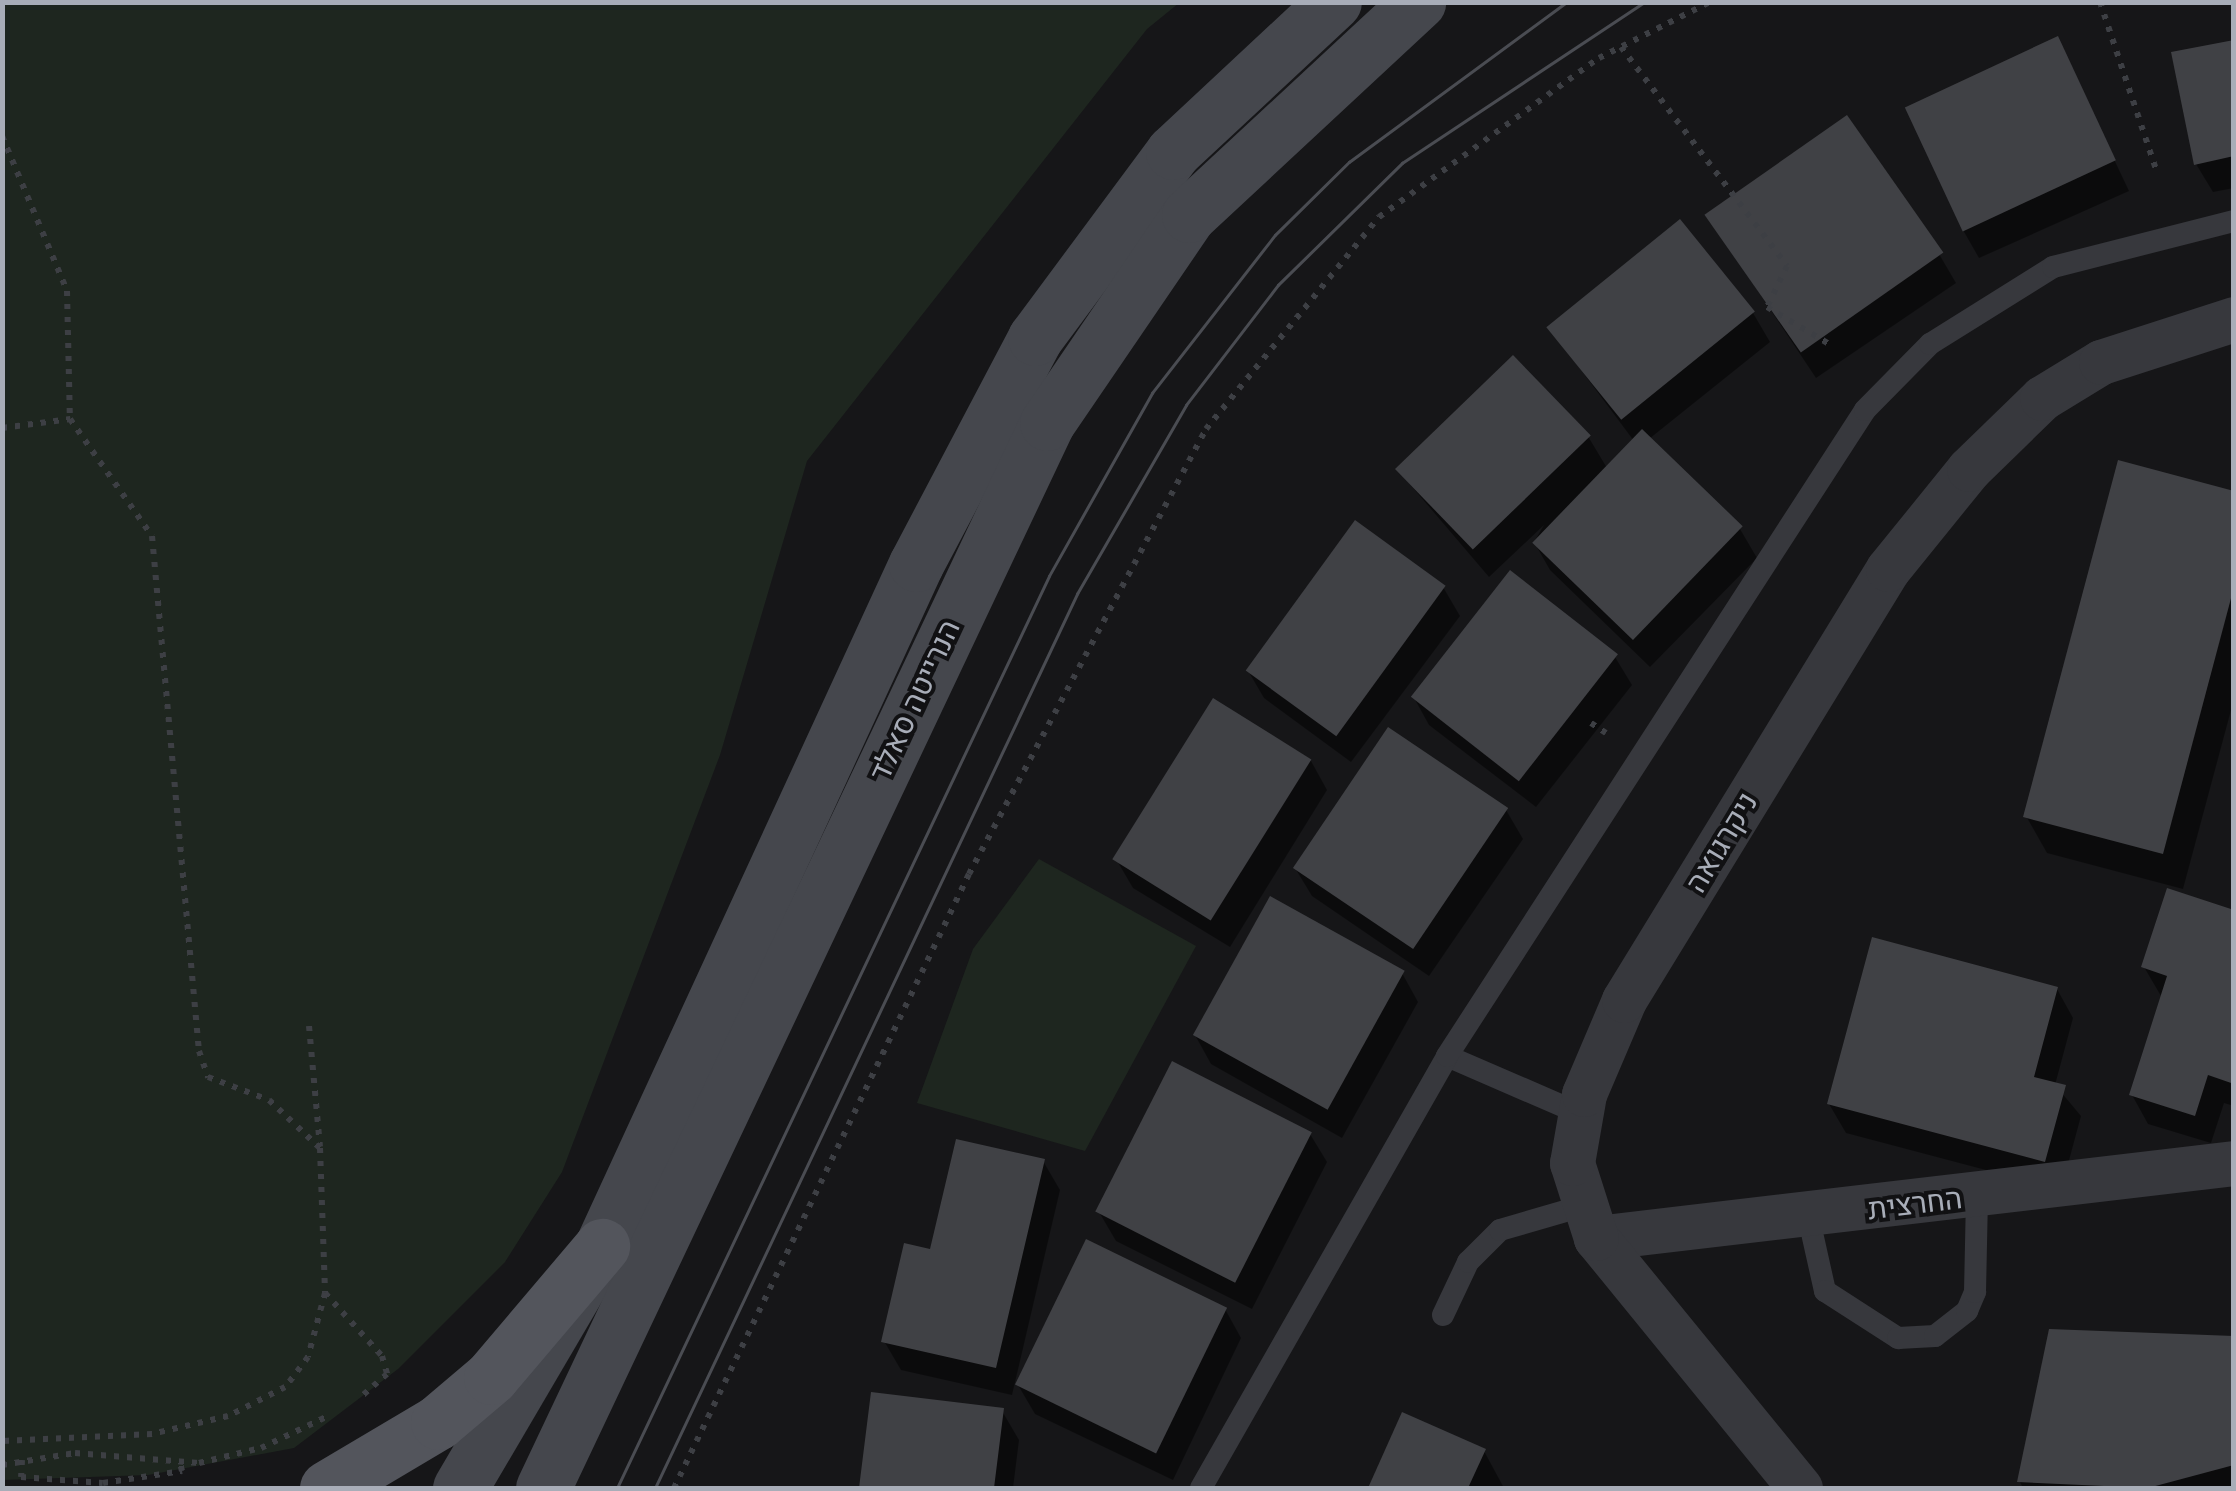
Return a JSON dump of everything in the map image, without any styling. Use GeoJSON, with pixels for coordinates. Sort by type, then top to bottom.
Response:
{"type":"FeatureCollection","features":[{"type":"Feature","properties":{"kind":"main road","name":"הנרייטה סאלד"},"geometry":{"type":"LineString","coordinates":[[460,1488],[602,1246],[916,564],[1035,338],[1174,152],[1334,2]]}},
{"type":"Feature","properties":{"kind":"main road","name":"הנרייטה סאלד"},"geometry":{"type":"LineString","coordinates":[[543,1488],[1047,423],[1189,215],[1418,2]]}},
{"type":"Feature","properties":{"kind":"main road"},"geometry":{"type":"LineString","coordinates":[[327,1488],[406,1444],[491,1377],[602,1246]]}},
{"type":"Feature","properties":{"kind":"street","name":"ניקרגואה"},"geometry":{"type":"LineString","coordinates":[[1587,1223],[1572,1164],[1581,1114],[1624,1000],[1888,568],[1969,468],[2042,398],[2101,362],[2234,318]]}},
{"type":"Feature","properties":{"kind":"street","name":"החרצית"},"geometry":{"type":"LineString","coordinates":[[1587,1223],[1808,1215],[2234,1162]]}},
{"type":"Feature","properties":{"kind":"street"},"geometry":{"type":"LineString","coordinates":[[1587,1223],[1800,1488]]}},
{"type":"Feature","properties":{"kind":"lane"},"geometry":{"type":"LineString","coordinates":[[1201,1488],[1447,1056],[1814,478],[1866,410],[1930,344],[2026,281],[2134,241],[2234,221]]}},
{"type":"Feature","properties":{"kind":"lane"},"geometry":{"type":"LineString","coordinates":[[1447,1056],[1581,1114]]}},
{"type":"Feature","properties":{"kind":"lane"},"geometry":{"type":"LineString","coordinates":[[1808,1215],[1825,1290],[1898,1338],[1935,1336],[1967,1312],[1974,1292],[1977,1195]]}},
{"type":"Feature","properties":{"kind":"lane"},"geometry":{"type":"LineString","coordinates":[[1443,1314],[1468,1262],[1500,1230],[1587,1223]]}},
{"type":"Feature","properties":{"kind":"path"},"geometry":{"type":"LineString","coordinates":[[674,1488],[969,874],[1206,428],[1378,216],[1494,126],[1621,46],[1710,2]]}},
{"type":"Feature","properties":{"kind":"path"},"geometry":{"type":"LineString","coordinates":[[2100,2],[2156,169]]}},
{"type":"Feature","properties":{"kind":"path"},"geometry":{"type":"LineString","coordinates":[[1621,46],[1787,266],[1767,307],[1829,344]]}},
{"type":"Feature","properties":{"kind":"path"},"geometry":{"type":"LineString","coordinates":[[2,136],[67,291],[70,419],[152,536],[199,1051],[208,1077],[270,1100],[320,1148]]}},
{"type":"Feature","properties":{"kind":"path"},"geometry":{"type":"LineString","coordinates":[[2,428],[70,419]]}},
{"type":"Feature","properties":{"kind":"path"},"geometry":{"type":"LineString","coordinates":[[2,1441],[152,1434],[228,1416],[284,1387],[308,1356],[326,1293],[320,1148],[309,1026]]}},
{"type":"Feature","properties":{"kind":"path"},"geometry":{"type":"LineString","coordinates":[[326,1293],[382,1356],[387,1374],[358,1400]]}},
{"type":"Feature","properties":{"kind":"path"},"geometry":{"type":"LineString","coordinates":[[2,1464],[75,1454],[180,1463],[261,1448],[341,1409]]}},
{"type":"Feature","properties":{"kind":"path"},"geometry":{"type":"LineString","coordinates":[[22,1460],[21,1477],[103,1486],[182,1472],[180,1463]]}},
{"type":"Feature","properties":{"kind":"shaded area"},"geometry":{"type":"Polygon","coordinates":[[[2,3],[1179,3],[1147,29],[807,461],[720,755],[562,1172],[505,1262],[398,1369],[294,1448],[148,1475],[3,1480],[2,3]]]}},
{"type":"Feature","properties":{"kind":"shaded area"},"geometry":{"type":"Polygon","coordinates":[[[1039,859],[1196,946],[1085,1151],[917,1103],[973,949],[1039,859]]]}},
{"type":"Feature","properties":{"kind":"building"},"geometry":{"type":"Polygon","coordinates":[[[2058,36],[2116,160],[1963,232],[1905,107],[2058,36]]]}},
{"type":"Feature","properties":{"kind":"building"},"geometry":{"type":"Polygon","coordinates":[[[2234,40],[2234,156],[2194,165],[2171,52],[2234,40]]]}},
{"type":"Feature","properties":{"kind":"building"},"geometry":{"type":"Polygon","coordinates":[[[1847,115],[1943,253],[1801,352],[1704,215],[1847,115]]]}},
{"type":"Feature","properties":{"kind":"building"},"geometry":{"type":"Polygon","coordinates":[[[1680,219],[1755,311],[1621,420],[1546,327],[1680,219]]]}},
{"type":"Feature","properties":{"kind":"building"},"geometry":{"type":"Polygon","coordinates":[[[1513,355],[1591,436],[1473,549],[1395,469],[1513,355]]]}},
{"type":"Feature","properties":{"kind":"building"},"geometry":{"type":"Polygon","coordinates":[[[1642,429],[1743,526],[1633,640],[1532,543],[1642,429]]]}},
{"type":"Feature","properties":{"kind":"building"},"geometry":{"type":"Polygon","coordinates":[[[2118,460],[2234,491],[2234,587],[2163,854],[2023,817],[2118,460]]]}},
{"type":"Feature","properties":{"kind":"building"},"geometry":{"type":"Polygon","coordinates":[[[1355,520],[1446,586],[1336,736],[1246,670],[1355,520]]]}},
{"type":"Feature","properties":{"kind":"building"},"geometry":{"type":"Polygon","coordinates":[[[1510,570],[1618,654],[1519,781],[1411,697],[1510,570]]]}},
{"type":"Feature","properties":{"kind":"building"},"geometry":{"type":"Polygon","coordinates":[[[1213,698],[1311,759],[1211,921],[1112,859],[1213,698]]]}},
{"type":"Feature","properties":{"kind":"building"},"geometry":{"type":"Polygon","coordinates":[[[1388,727],[1508,808],[1413,949],[1293,868],[1388,727]]]}},
{"type":"Feature","properties":{"kind":"building"},"geometry":{"type":"Polygon","coordinates":[[[2167,888],[2234,910],[2234,1084],[2208,1075],[2195,1116],[2129,1095],[2167,976],[2141,967],[2167,888]]]}},
{"type":"Feature","properties":{"kind":"building"},"geometry":{"type":"Polygon","coordinates":[[[1270,896],[1405,971],[1328,1110],[1193,1035],[1270,896]]]}},
{"type":"Feature","properties":{"kind":"building"},"geometry":{"type":"Polygon","coordinates":[[[1872,937],[2058,987],[2034,1077],[2066,1085],[2045,1162],[1827,1104],[1872,937]]]}},
{"type":"Feature","properties":{"kind":"building"},"geometry":{"type":"Polygon","coordinates":[[[1172,1061],[1312,1132],[1235,1283],[1095,1212],[1172,1061]]]}},
{"type":"Feature","properties":{"kind":"building"},"geometry":{"type":"Polygon","coordinates":[[[956,1139],[1045,1159],[996,1368],[881,1342],[904,1243],[930,1249],[956,1139]]]}},
{"type":"Feature","properties":{"kind":"building"},"geometry":{"type":"Polygon","coordinates":[[[1086,1239],[1227,1308],[1156,1453],[1015,1385],[1086,1239]]]}},
{"type":"Feature","properties":{"kind":"building"},"geometry":{"type":"Polygon","coordinates":[[[2049,1329],[2234,1336],[2234,1465],[2148,1488],[2017,1482],[2049,1329]]]}},
{"type":"Feature","properties":{"kind":"building"},"geometry":{"type":"Polygon","coordinates":[[[871,1392],[1004,1408],[994,1488],[859,1488],[871,1392]]]}},
{"type":"Feature","properties":{"kind":"building"},"geometry":{"type":"Polygon","coordinates":[[[1402,1412],[1486,1449],[1468,1488],[1368,1488],[1402,1412]]]}},
{"type":"Feature","properties":{"kind":"tram line"},"geometry":{"type":"LineString","coordinates":[[617,1488],[1049,576],[1152,393],[1275,235],[1349,162],[1567,2]]}},
{"type":"Feature","properties":{"kind":"tram line"},"geometry":{"type":"LineString","coordinates":[[655,1488],[1077,594],[1186,405],[1278,285],[1402,163],[1644,2]]}}]}
